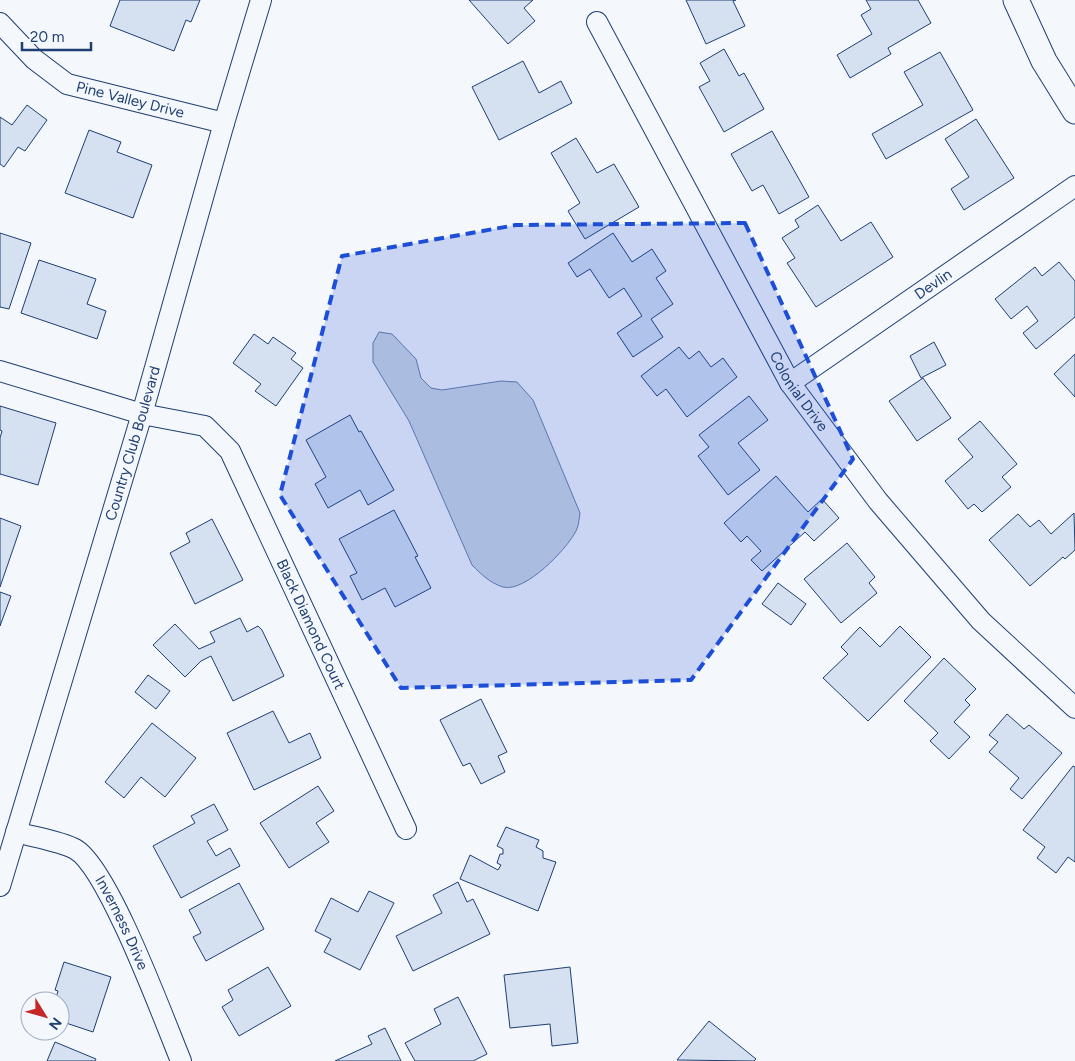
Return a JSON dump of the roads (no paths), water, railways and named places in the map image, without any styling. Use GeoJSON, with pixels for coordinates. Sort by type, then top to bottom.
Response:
{"type":"FeatureCollection","features":[{"type":"Feature","properties":{"kind":"street","name":"Country Club Boulevard"},"geometry":{"type":"LineString","coordinates":[[0,886],[142,414],[224,123],[261,0]]}},
{"type":"Feature","properties":{"kind":"street"},"geometry":{"type":"LineString","coordinates":[[1016,0],[1044,61],[1075,111]]}},
{"type":"Feature","properties":{"kind":"street","name":"Colonial Drive"},"geometry":{"type":"LineString","coordinates":[[597,22],[790,383],[878,501],[981,621],[1075,708]]}},
{"type":"Feature","properties":{"kind":"street","name":"Pine Valley Drive"},"geometry":{"type":"LineString","coordinates":[[0,24],[34,59],[67,84],[224,123]]}},
{"type":"Feature","properties":{"kind":"street","name":"Devlin"},"geometry":{"type":"LineString","coordinates":[[790,383],[1075,186]]}},
{"type":"Feature","properties":{"kind":"street"},"geometry":{"type":"LineString","coordinates":[[0,371],[142,414]]}},
{"type":"Feature","properties":{"kind":"street","name":"Black Diamond Court"},"geometry":{"type":"LineString","coordinates":[[142,414],[205,426],[230,451],[406,829]]}},
{"type":"Feature","properties":{"kind":"street","name":"Inverness Drive"},"geometry":{"type":"LineString","coordinates":[[16,832],[75,849],[93,867],[120,916],[181,1061]]}}]}
